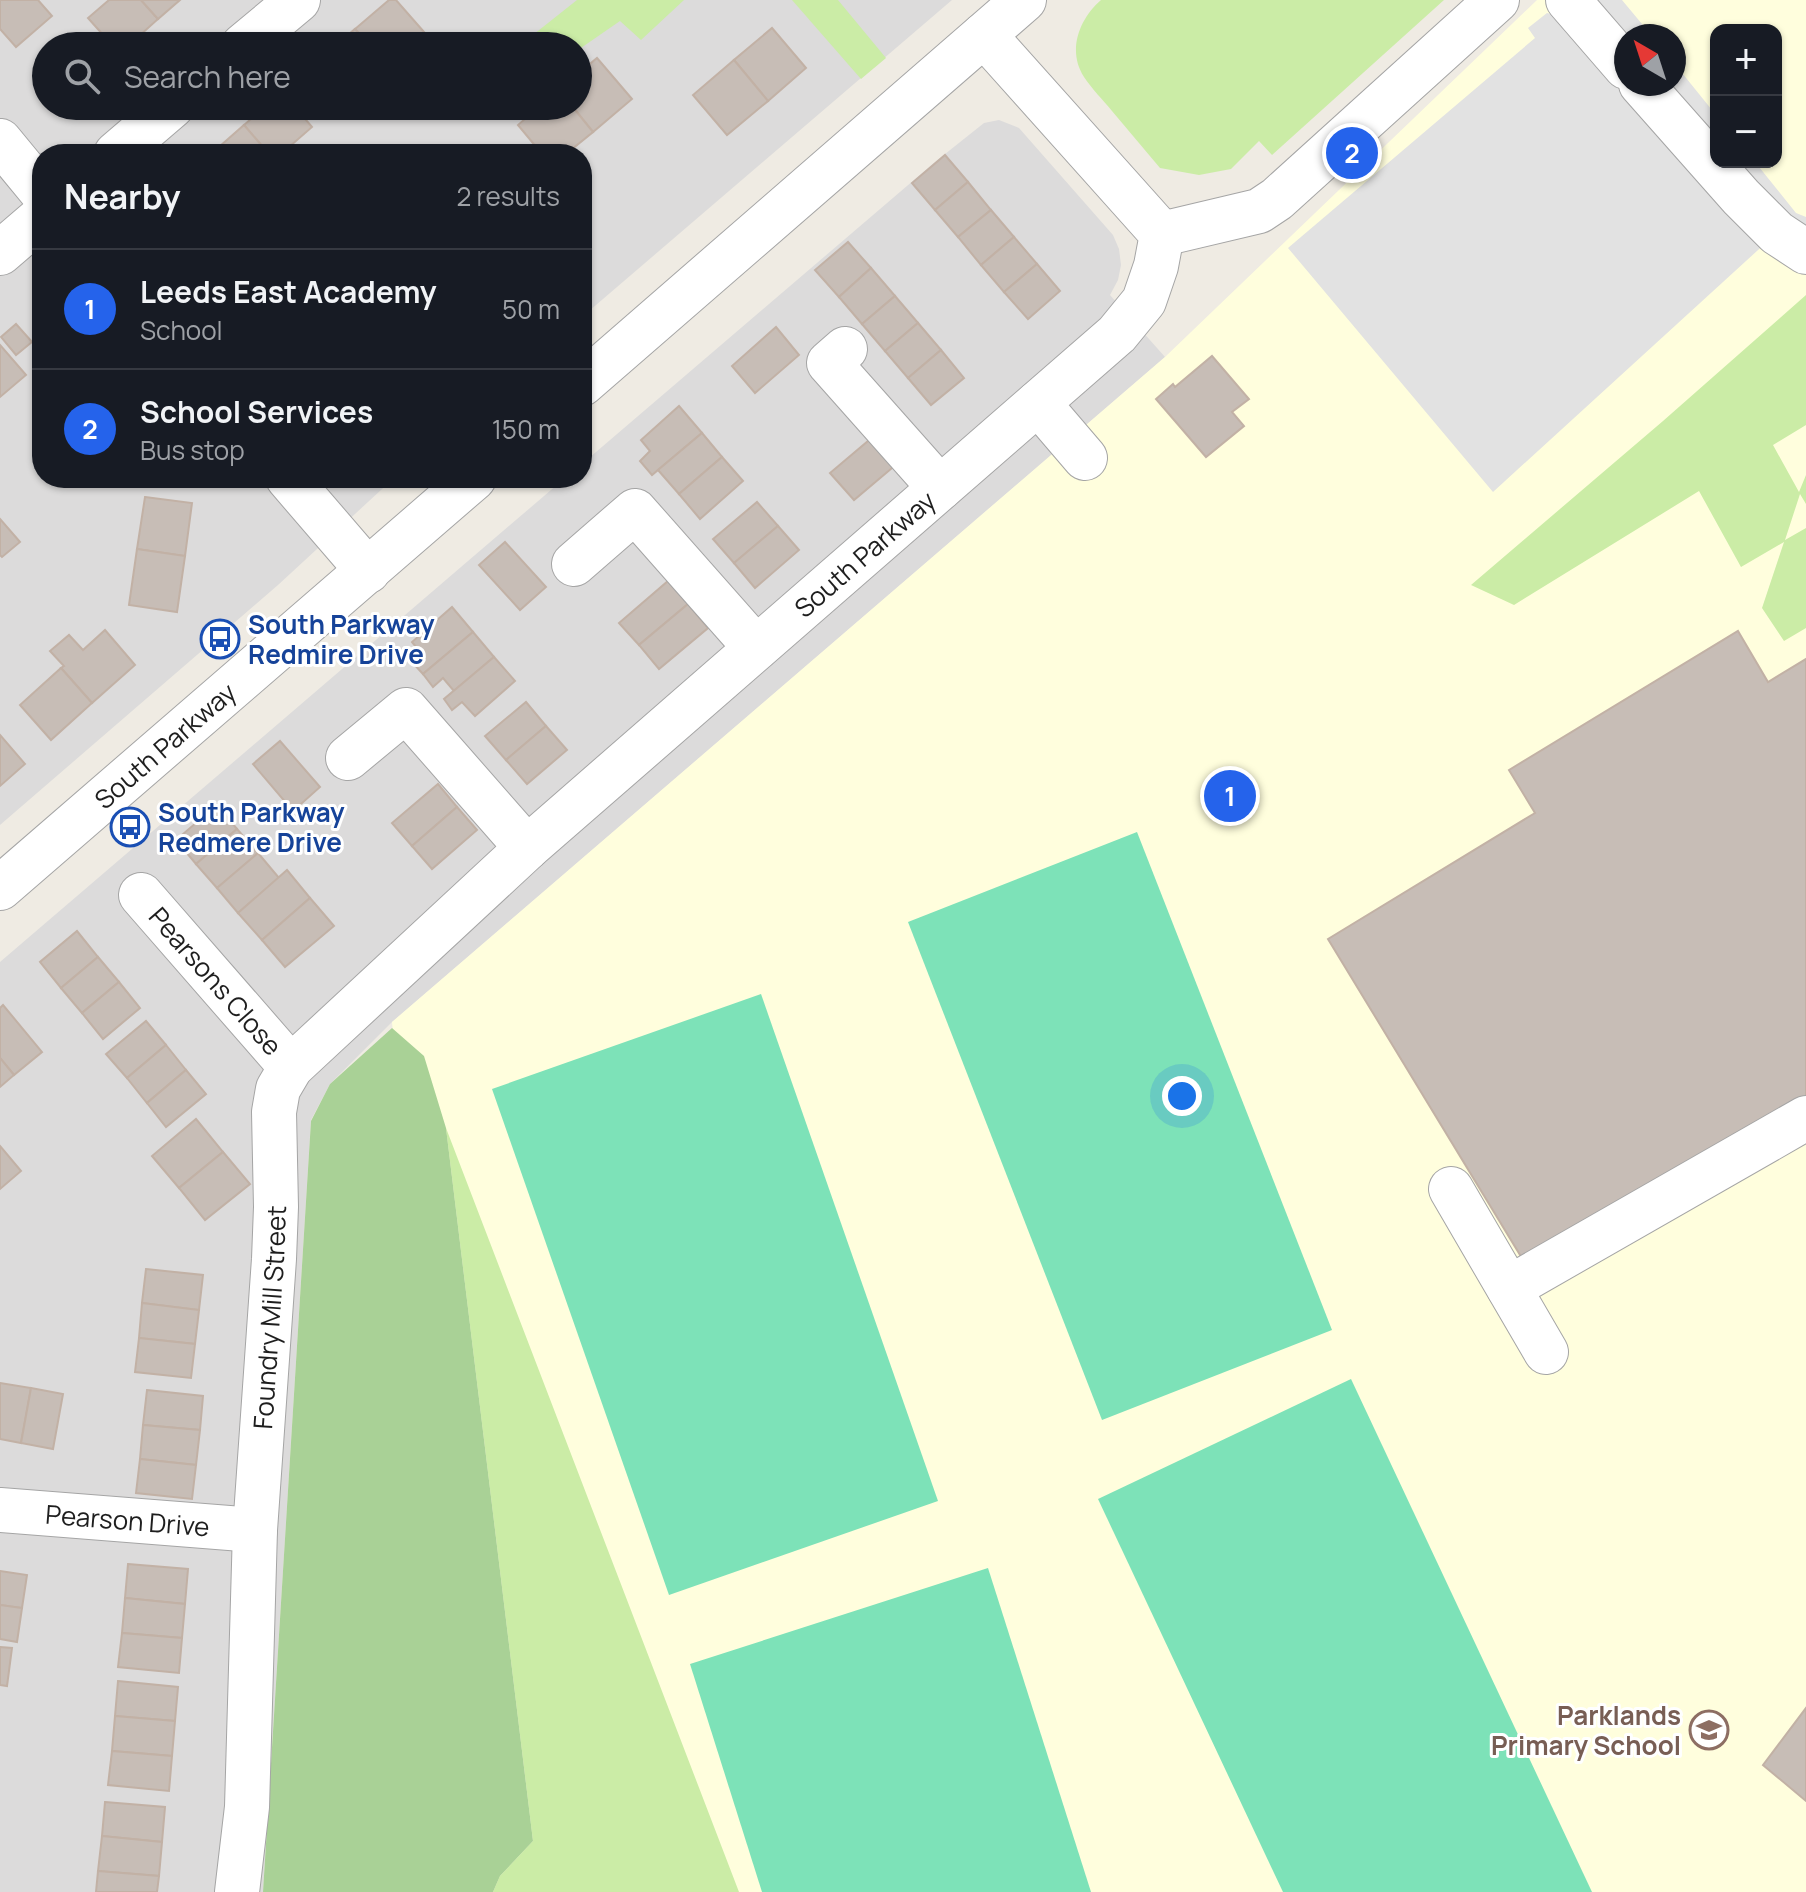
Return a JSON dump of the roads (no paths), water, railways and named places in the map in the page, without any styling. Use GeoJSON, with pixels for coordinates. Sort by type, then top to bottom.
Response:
{"type":"FeatureCollection","features":[{"type":"Feature","properties":{"kind":"street"},"geometry":{"type":"LineString","coordinates":[[260,32],[298,0]]}},
{"type":"Feature","properties":{"kind":"street"},"geometry":{"type":"LineString","coordinates":[[592,375],[1024,0]]}},
{"type":"Feature","properties":{"kind":"street"},"geometry":{"type":"LineString","coordinates":[[984,35],[1162,234],[1259,211],[1277,199],[1497,0]]}},
{"type":"Feature","properties":{"kind":"street"},"geometry":{"type":"LineString","coordinates":[[1568,0],[1614,53]]}},
{"type":"Feature","properties":{"kind":"street"},"geometry":{"type":"LineString","coordinates":[[1652,96],[1750,206],[1777,233],[1806,252]]}},
{"type":"Feature","properties":{"kind":"street"},"geometry":{"type":"LineString","coordinates":[[128,144],[156,120]]}},
{"type":"Feature","properties":{"kind":"street"},"geometry":{"type":"LineString","coordinates":[[0,141],[32,180]]}},
{"type":"Feature","properties":{"kind":"street"},"geometry":{"type":"LineString","coordinates":[[0,253],[32,226]]}},
{"type":"Feature","properties":{"kind":"street","name":"South Parkway"},"geometry":{"type":"LineString","coordinates":[[527,848],[1117,334],[1144,301],[1156,266],[1162,234]]}},
{"type":"Feature","properties":{"kind":"street"},"geometry":{"type":"LineString","coordinates":[[845,349],[829,363],[940,488]]}},
{"type":"Feature","properties":{"kind":"street"},"geometry":{"type":"LineString","coordinates":[[1038,403],[1085,458]]}},
{"type":"Feature","properties":{"kind":"street"},"geometry":{"type":"LineString","coordinates":[[297,488],[368,571]]}},
{"type":"Feature","properties":{"kind":"street","name":"South Parkway"},"geometry":{"type":"LineString","coordinates":[[0,888],[463,488]]}},
{"type":"Feature","properties":{"kind":"street"},"geometry":{"type":"LineString","coordinates":[[574,564],[635,511],[756,648]]}},
{"type":"Feature","properties":{"kind":"street"},"geometry":{"type":"LineString","coordinates":[[348,758],[406,710],[527,848]]}},
{"type":"Feature","properties":{"kind":"street","name":"Foundry Mill Street"},"geometry":{"type":"LineString","coordinates":[[237,1892],[247,1807],[255,1530],[274,1259],[274,1112],[278,1089],[291,1067],[527,848]]}},
{"type":"Feature","properties":{"kind":"street","name":"Pearsons Close"},"geometry":{"type":"LineString","coordinates":[[141,895],[291,1067]]}},
{"type":"Feature","properties":{"kind":"street"},"geometry":{"type":"LineString","coordinates":[[1509,1288],[1806,1118]]}},
{"type":"Feature","properties":{"kind":"street"},"geometry":{"type":"LineString","coordinates":[[1451,1189],[1546,1352]]}},
{"type":"Feature","properties":{"kind":"street","name":"Pearson Drive"},"geometry":{"type":"LineString","coordinates":[[0,1510],[255,1530]]}},
{"type":"Feature","properties":{"kind":"place","name":"School Services"},"geometry":{"type":"Point","coordinates":[1352,153]}},
{"type":"Feature","properties":{"kind":"place","name":"South Parkway Redmire Drive"},"geometry":{"type":"Point","coordinates":[220,639]}},
{"type":"Feature","properties":{"kind":"place","name":"Leeds East Academy"},"geometry":{"type":"Point","coordinates":[1230,796]}},
{"type":"Feature","properties":{"kind":"place","name":"South Parkway Redmere Drive"},"geometry":{"type":"Point","coordinates":[130,827]}},
{"type":"Feature","properties":{"kind":"place","name":"Parklands Primary School"},"geometry":{"type":"Point","coordinates":[1709,1730]}}]}
